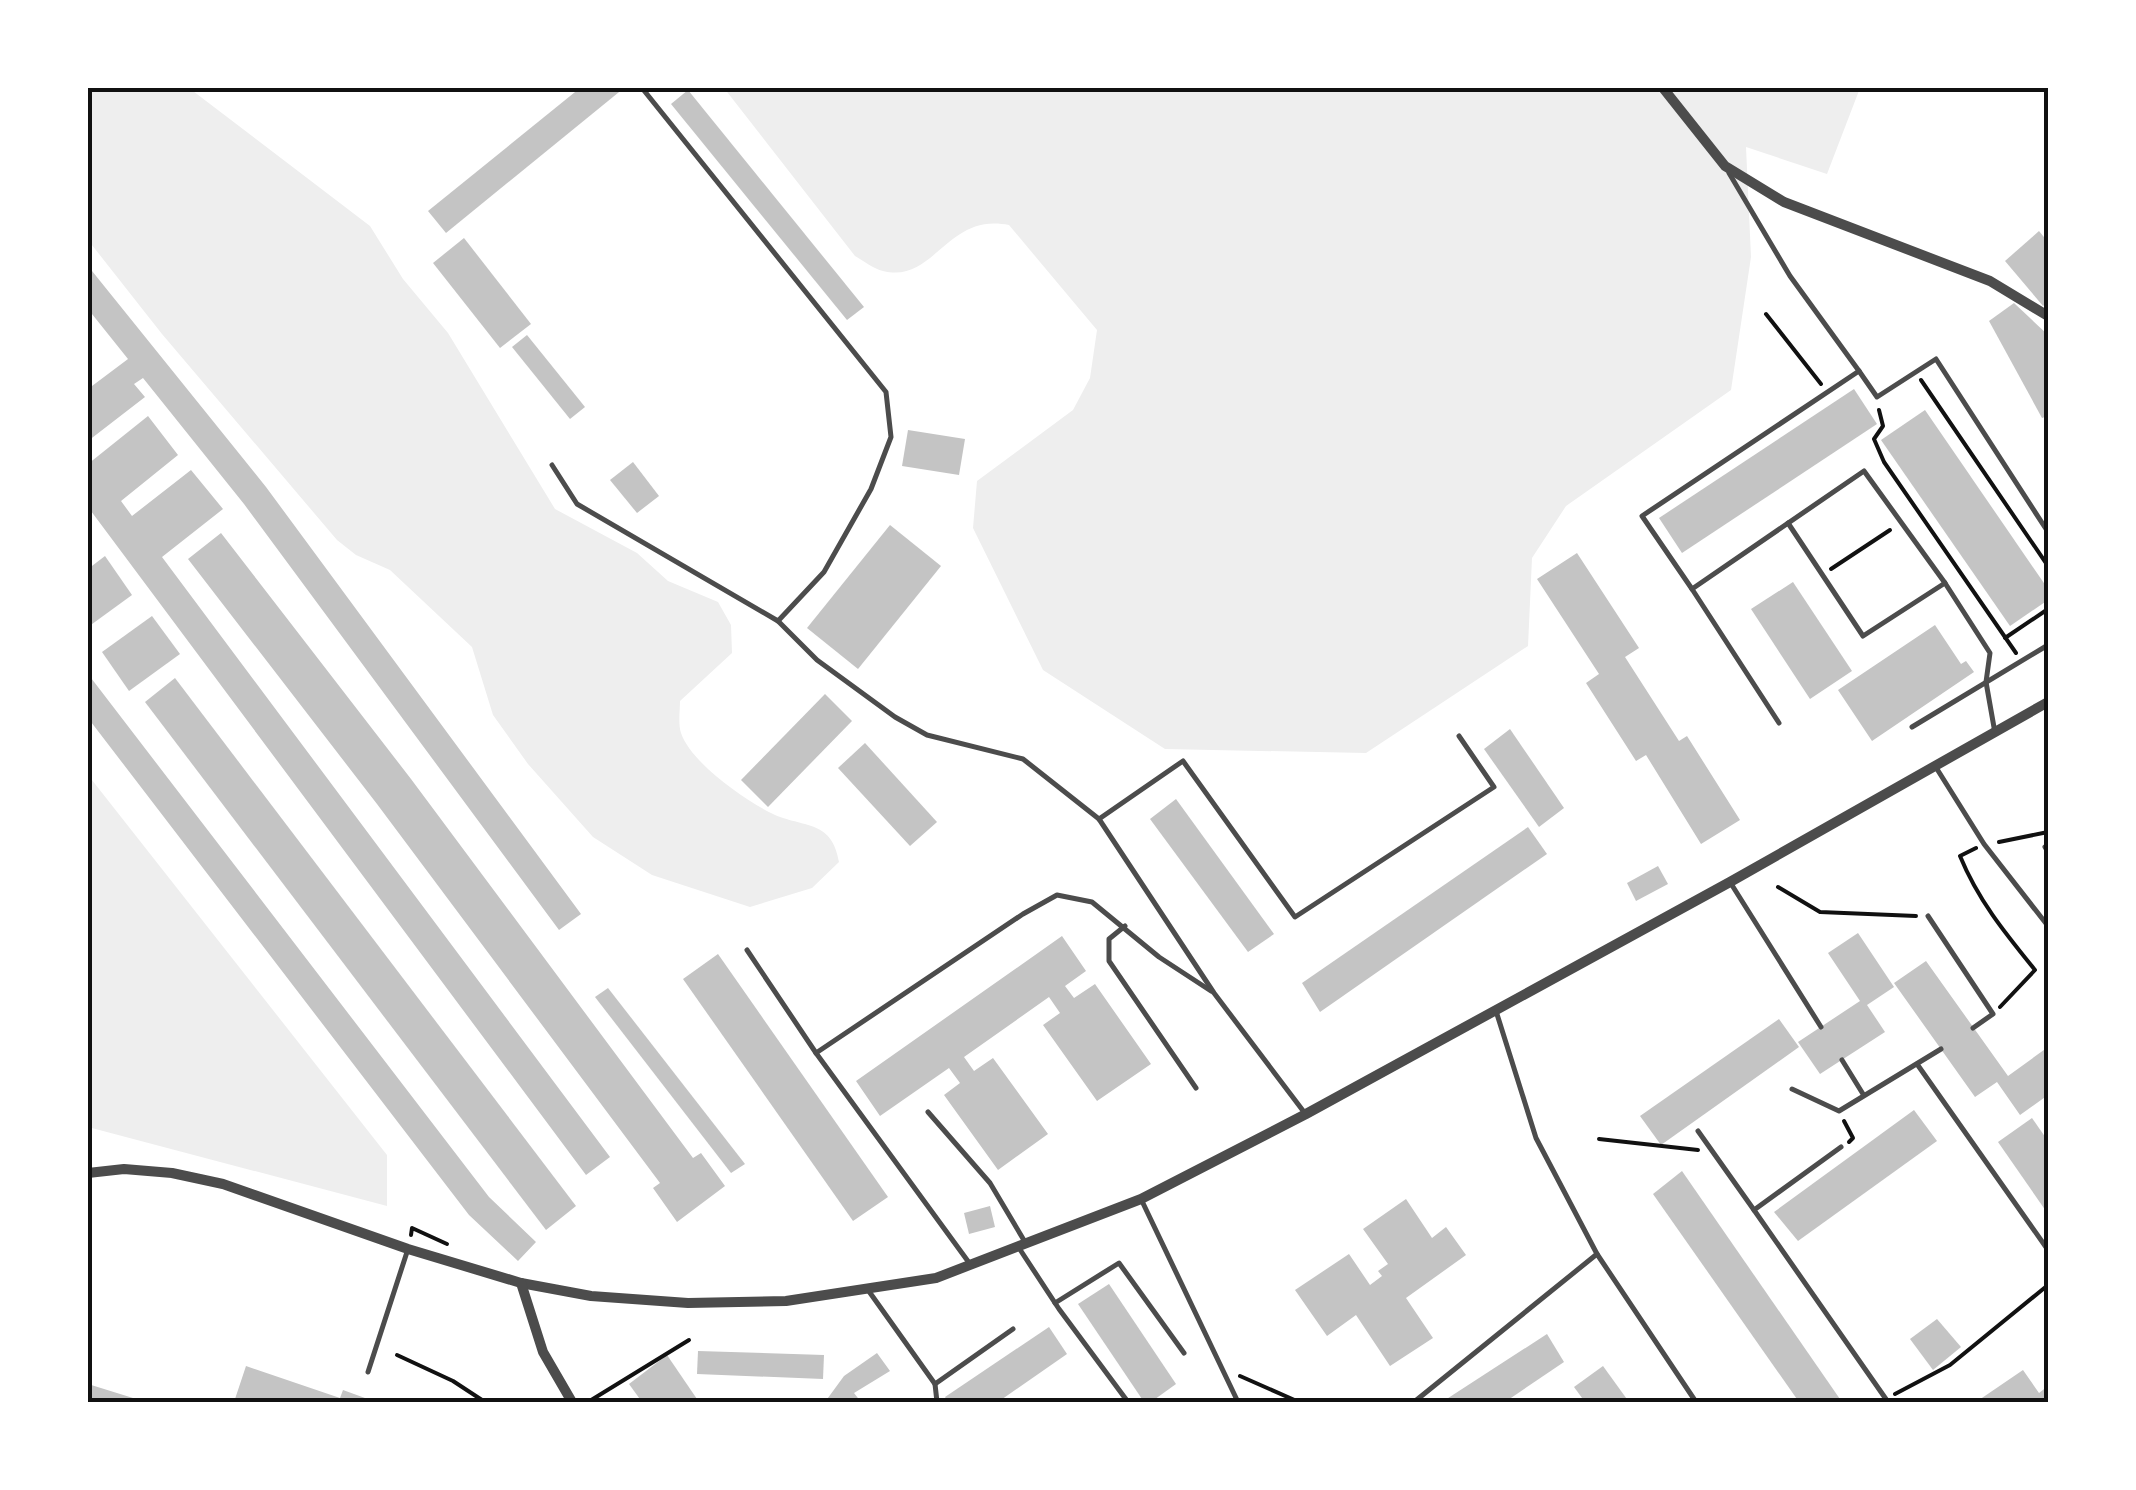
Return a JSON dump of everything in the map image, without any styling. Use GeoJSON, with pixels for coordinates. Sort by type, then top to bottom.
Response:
{"type":"FeatureCollection","features":[{"type":"Feature","properties":{"kind":"street"},"geometry":{"type":"LineString","coordinates":[[1663,88],[1725,166],[1784,202],[1990,282],[2048,316]]}},
{"type":"Feature","properties":{"kind":"street"},"geometry":{"type":"LineString","coordinates":[[88,1173],[140,1170],[223,1184],[408,1249],[521,1283],[591,1296],[688,1304],[786,1301],[936,1278],[1141,1199],[1306,1114],[2048,702]]}},
{"type":"Feature","properties":{"kind":"street"},"geometry":{"type":"LineString","coordinates":[[521,1283],[543,1352],[572,1402]]}},
{"type":"Feature","properties":{"kind":"lane"},"geometry":{"type":"LineString","coordinates":[[642,88],[886,392],[891,437],[871,489],[824,572],[778,622]]}},
{"type":"Feature","properties":{"kind":"lane"},"geometry":{"type":"LineString","coordinates":[[1725,166],[1790,276],[1876,397],[1936,358],[2048,532]]}},
{"type":"Feature","properties":{"kind":"lane"},"geometry":{"type":"LineString","coordinates":[[1779,723],[1642,516],[1859,371]]}},
{"type":"Feature","properties":{"kind":"lane"},"geometry":{"type":"LineString","coordinates":[[552,464],[576,504],[778,622],[817,660],[895,716],[926,735],[1024,759],[1100,818],[1214,992],[1306,1114]]}},
{"type":"Feature","properties":{"kind":"lane"},"geometry":{"type":"LineString","coordinates":[[1692,589],[1864,471],[1946,582],[1990,652],[1986,682],[1995,732]]}},
{"type":"Feature","properties":{"kind":"lane"},"geometry":{"type":"LineString","coordinates":[[1788,523],[1863,636],[1946,582]]}},
{"type":"Feature","properties":{"kind":"lane"},"geometry":{"type":"LineString","coordinates":[[1912,728],[2048,645]]}},
{"type":"Feature","properties":{"kind":"lane"},"geometry":{"type":"LineString","coordinates":[[1100,818],[1183,761],[1295,917],[1494,787],[1459,736]]}},
{"type":"Feature","properties":{"kind":"lane"},"geometry":{"type":"LineString","coordinates":[[1935,766],[1984,844],[2048,926]]}},
{"type":"Feature","properties":{"kind":"lane"},"geometry":{"type":"LineString","coordinates":[[1730,882],[1821,1027]]}},
{"type":"Feature","properties":{"kind":"lane"},"geometry":{"type":"LineString","coordinates":[[816,1053],[1056,895],[1092,902],[1159,957],[1214,992]]}},
{"type":"Feature","properties":{"kind":"lane"},"geometry":{"type":"LineString","coordinates":[[1928,916],[1993,1014],[1973,1028]]}},
{"type":"Feature","properties":{"kind":"lane"},"geometry":{"type":"LineString","coordinates":[[1125,926],[1109,939],[1109,960],[1196,1088]]}},
{"type":"Feature","properties":{"kind":"lane"},"geometry":{"type":"LineString","coordinates":[[747,950],[816,1053],[972,1266]]}},
{"type":"Feature","properties":{"kind":"lane"},"geometry":{"type":"LineString","coordinates":[[1495,1008],[1536,1138],[1597,1254],[1696,1402]]}},
{"type":"Feature","properties":{"kind":"lane"},"geometry":{"type":"LineString","coordinates":[[1792,1089],[1839,1111],[1941,1049]]}},
{"type":"Feature","properties":{"kind":"lane"},"geometry":{"type":"LineString","coordinates":[[1842,1060],[1863,1094]]}},
{"type":"Feature","properties":{"kind":"lane"},"geometry":{"type":"LineString","coordinates":[[1917,1064],[2048,1250]]}},
{"type":"Feature","properties":{"kind":"lane"},"geometry":{"type":"LineString","coordinates":[[928,1112],[990,1182],[1055,1303],[1128,1402]]}},
{"type":"Feature","properties":{"kind":"lane"},"geometry":{"type":"LineString","coordinates":[[1698,1131],[1887,1401]]}},
{"type":"Feature","properties":{"kind":"lane"},"geometry":{"type":"LineString","coordinates":[[1754,1210],[1841,1147]]}},
{"type":"Feature","properties":{"kind":"lane"},"geometry":{"type":"LineString","coordinates":[[1141,1199],[1238,1402]]}},
{"type":"Feature","properties":{"kind":"lane"},"geometry":{"type":"LineString","coordinates":[[368,1372],[408,1249]]}},
{"type":"Feature","properties":{"kind":"lane"},"geometry":{"type":"LineString","coordinates":[[1414,1402],[1597,1254]]}},
{"type":"Feature","properties":{"kind":"lane"},"geometry":{"type":"LineString","coordinates":[[1055,1303],[1119,1263],[1184,1353]]}},
{"type":"Feature","properties":{"kind":"lane"},"geometry":{"type":"LineString","coordinates":[[868,1290],[935,1384],[937,1402]]}},
{"type":"Feature","properties":{"kind":"lane"},"geometry":{"type":"LineString","coordinates":[[935,1384],[1014,1329]]}},
{"type":"Feature","properties":{"kind":"path"},"geometry":{"type":"LineString","coordinates":[[1766,314],[1827,392]]}},
{"type":"Feature","properties":{"kind":"path"},"geometry":{"type":"LineString","coordinates":[[1916,372],[2048,566]]}},
{"type":"Feature","properties":{"kind":"path"},"geometry":{"type":"LineString","coordinates":[[1876,397],[1884,426],[1874,439],[1884,462],[2022,661]]}},
{"type":"Feature","properties":{"kind":"path"},"geometry":{"type":"LineString","coordinates":[[1822,575],[1919,510]]}},
{"type":"Feature","properties":{"kind":"path"},"geometry":{"type":"LineString","coordinates":[[2004,638],[2048,610]]}},
{"type":"Feature","properties":{"kind":"path"},"geometry":{"type":"LineString","coordinates":[[1993,1014],[2035,970],[1983,905],[1960,856],[1984,844],[2048,832]]}},
{"type":"Feature","properties":{"kind":"path"},"geometry":{"type":"LineString","coordinates":[[1778,887],[1820,912],[1928,916]]}},
{"type":"Feature","properties":{"kind":"path"},"geometry":{"type":"LineString","coordinates":[[1839,1111],[1853,1138],[1841,1147]]}},
{"type":"Feature","properties":{"kind":"path"},"geometry":{"type":"LineString","coordinates":[[1598,1139],[1713,1152]]}},
{"type":"Feature","properties":{"kind":"path"},"geometry":{"type":"LineString","coordinates":[[1887,1401],[1950,1365],[2048,1286]]}},
{"type":"Feature","properties":{"kind":"path"},"geometry":{"type":"LineString","coordinates":[[588,1402],[689,1340]]}},
{"type":"Feature","properties":{"kind":"path"},"geometry":{"type":"LineString","coordinates":[[396,1356],[453,1381],[485,1402]]}},
{"type":"Feature","properties":{"kind":"path"},"geometry":{"type":"LineString","coordinates":[[1218,1365],[1299,1402]]}},
{"type":"Feature","properties":{"kind":"shaded area"},"geometry":{"type":"Polygon","coordinates":[[[88,88],[189,88],[370,226],[403,279],[448,333],[555,509],[637,553],[668,581],[718,602],[731,625],[732,653],[680,701],[681,733],[708,769],[750,801],[775,815],[816,828],[831,839],[839,862],[812,888],[750,907],[652,875],[593,837],[528,764],[493,715],[472,647],[390,570],[356,555],[337,540],[162,334],[88,240],[88,88]]]}},
{"type":"Feature","properties":{"kind":"shaded area"},"geometry":{"type":"Polygon","coordinates":[[[724,88],[1860,88],[1827,174],[1746,147],[1751,257],[1731,390],[1566,506],[1532,558],[1528,646],[1366,753],[1165,749],[1043,670],[973,528],[977,481],[1073,410],[1090,378],[1097,330],[1009,225],[988,224],[970,229],[929,259],[901,272],[880,270],[855,256],[724,88]]]}},
{"type":"Feature","properties":{"kind":"shaded area"},"geometry":{"type":"Polygon","coordinates":[[[88,775],[387,1155],[387,1206],[88,1127],[88,775]]]}},
{"type":"Feature","properties":{"kind":"building"},"geometry":{"type":"Polygon","coordinates":[[[580,88],[624,88],[446,233],[428,211],[580,88]]]}},
{"type":"Feature","properties":{"kind":"building"},"geometry":{"type":"Polygon","coordinates":[[[688,90],[864,307],[847,320],[671,104],[688,90]]]}},
{"type":"Feature","properties":{"kind":"building"},"geometry":{"type":"Polygon","coordinates":[[[2039,231],[2048,242],[2048,302],[2043,306],[2005,261],[2039,231]]]}},
{"type":"Feature","properties":{"kind":"building"},"geometry":{"type":"Polygon","coordinates":[[[464,238],[531,324],[500,348],[433,263],[464,238]]]}},
{"type":"Feature","properties":{"kind":"building"},"geometry":{"type":"Polygon","coordinates":[[[88,266],[266,487],[581,914],[559,930],[244,504],[143,378],[134,384],[145,397],[88,441],[88,389],[128,359],[88,309],[88,266]]]}},
{"type":"Feature","properties":{"kind":"building"},"geometry":{"type":"Polygon","coordinates":[[[2014,303],[2048,335],[2048,416],[2042,418],[1989,321],[2014,303]]]}},
{"type":"Feature","properties":{"kind":"building"},"geometry":{"type":"Polygon","coordinates":[[[527,335],[585,407],[570,419],[512,347],[527,335]]]}},
{"type":"Feature","properties":{"kind":"building"},"geometry":{"type":"Polygon","coordinates":[[[1854,389],[1877,424],[1682,553],[1659,518],[1854,389]]]}},
{"type":"Feature","properties":{"kind":"building"},"geometry":{"type":"Polygon","coordinates":[[[1925,410],[2048,589],[2048,600],[2010,626],[1881,440],[1925,410]]]}},
{"type":"Feature","properties":{"kind":"building"},"geometry":{"type":"Polygon","coordinates":[[[148,416],[178,455],[121,501],[132,516],[191,470],[223,509],[162,557],[610,1157],[586,1175],[88,507],[88,464],[148,416]]]}},
{"type":"Feature","properties":{"kind":"building"},"geometry":{"type":"Polygon","coordinates":[[[908,430],[965,439],[959,475],[902,466],[908,430]]]}},
{"type":"Feature","properties":{"kind":"building"},"geometry":{"type":"Polygon","coordinates":[[[633,462],[659,496],[637,513],[610,480],[633,462]]]}},
{"type":"Feature","properties":{"kind":"building"},"geometry":{"type":"Polygon","coordinates":[[[890,525],[941,566],[858,669],[807,628],[890,525]]]}},
{"type":"Feature","properties":{"kind":"building"},"geometry":{"type":"Polygon","coordinates":[[[221,533],[411,779],[693,1158],[701,1153],[725,1186],[677,1222],[653,1188],[660,1183],[188,559],[221,533]]]}},
{"type":"Feature","properties":{"kind":"building"},"geometry":{"type":"Polygon","coordinates":[[[1577,553],[1639,648],[1625,657],[1679,741],[1687,736],[1740,820],[1701,844],[1646,755],[1636,761],[1586,683],[1599,674],[1537,579],[1577,553]]]}},
{"type":"Feature","properties":{"kind":"building"},"geometry":{"type":"Polygon","coordinates":[[[105,556],[132,595],[88,627],[88,569],[105,556]]]}},
{"type":"Feature","properties":{"kind":"building"},"geometry":{"type":"Polygon","coordinates":[[[1793,582],[1852,671],[1810,699],[1751,609],[1793,582]]]}},
{"type":"Feature","properties":{"kind":"building"},"geometry":{"type":"Polygon","coordinates":[[[152,616],[180,654],[129,691],[102,652],[152,616]]]}},
{"type":"Feature","properties":{"kind":"building"},"geometry":{"type":"Polygon","coordinates":[[[1935,625],[1961,664],[1966,661],[1974,672],[1872,741],[1838,690],[1935,625]]]}},
{"type":"Feature","properties":{"kind":"building"},"geometry":{"type":"Polygon","coordinates":[[[88,674],[489,1197],[536,1242],[518,1261],[469,1215],[88,718],[88,674]]]}},
{"type":"Feature","properties":{"kind":"building"},"geometry":{"type":"Polygon","coordinates":[[[175,678],[576,1206],[546,1230],[145,702],[175,678]]]}},
{"type":"Feature","properties":{"kind":"building"},"geometry":{"type":"Polygon","coordinates":[[[825,694],[852,721],[768,807],[741,780],[825,694]]]}},
{"type":"Feature","properties":{"kind":"building"},"geometry":{"type":"Polygon","coordinates":[[[1510,729],[1564,808],[1539,827],[1484,749],[1510,729]]]}},
{"type":"Feature","properties":{"kind":"building"},"geometry":{"type":"Polygon","coordinates":[[[865,743],[937,822],[910,846],[838,768],[865,743]]]}},
{"type":"Feature","properties":{"kind":"building"},"geometry":{"type":"Polygon","coordinates":[[[1176,799],[1274,934],[1248,952],[1150,819],[1176,799]]]}},
{"type":"Feature","properties":{"kind":"building"},"geometry":{"type":"Polygon","coordinates":[[[1528,827],[1547,854],[1320,1012],[1302,983],[1528,827]]]}},
{"type":"Feature","properties":{"kind":"building"},"geometry":{"type":"Polygon","coordinates":[[[1658,866],[1668,884],[1636,901],[1627,883],[1658,866]]]}},
{"type":"Feature","properties":{"kind":"building"},"geometry":{"type":"Polygon","coordinates":[[[1858,933],[1894,987],[1867,1005],[1885,1032],[1820,1074],[1798,1042],[1860,1001],[1828,953],[1858,933]]]}},
{"type":"Feature","properties":{"kind":"building"},"geometry":{"type":"Polygon","coordinates":[[[1062,936],[1086,971],[1065,986],[1074,998],[1095,984],[1151,1064],[1097,1101],[1043,1025],[1060,1013],[1049,997],[964,1057],[974,1071],[993,1058],[1048,1134],[998,1170],[944,1095],[960,1083],[949,1068],[880,1116],[856,1081],[1062,936]]]}},
{"type":"Feature","properties":{"kind":"building"},"geometry":{"type":"Polygon","coordinates":[[[718,954],[888,1197],[853,1221],[683,979],[718,954]]]}},
{"type":"Feature","properties":{"kind":"building"},"geometry":{"type":"Polygon","coordinates":[[[1926,961],[2008,1076],[2048,1047],[2048,1095],[2020,1115],[1997,1082],[1975,1097],[1894,983],[1926,961]]]}},
{"type":"Feature","properties":{"kind":"building"},"geometry":{"type":"Polygon","coordinates":[[[608,988],[745,1164],[731,1173],[595,997],[608,988]]]}},
{"type":"Feature","properties":{"kind":"building"},"geometry":{"type":"Polygon","coordinates":[[[1779,1019],[1799,1047],[1661,1145],[1640,1116],[1779,1019]]]}},
{"type":"Feature","properties":{"kind":"building"},"geometry":{"type":"Polygon","coordinates":[[[1914,1110],[1937,1141],[1798,1241],[1774,1212],[1914,1110]]]}},
{"type":"Feature","properties":{"kind":"building"},"geometry":{"type":"Polygon","coordinates":[[[2032,1118],[2048,1141],[2048,1214],[1998,1142],[2032,1118]]]}},
{"type":"Feature","properties":{"kind":"building"},"geometry":{"type":"Polygon","coordinates":[[[1682,1171],[1842,1402],[1799,1402],[1653,1194],[1682,1171]]]}},
{"type":"Feature","properties":{"kind":"building"},"geometry":{"type":"Polygon","coordinates":[[[1406,1199],[1432,1238],[1446,1227],[1466,1255],[1406,1298],[1433,1338],[1390,1366],[1356,1315],[1327,1336],[1295,1290],[1349,1254],[1370,1285],[1382,1276],[1378,1271],[1388,1264],[1363,1229],[1406,1199]]]}},
{"type":"Feature","properties":{"kind":"building"},"geometry":{"type":"Polygon","coordinates":[[[990,1206],[995,1227],[969,1234],[964,1213],[990,1206]]]}},
{"type":"Feature","properties":{"kind":"building"},"geometry":{"type":"Polygon","coordinates":[[[1109,1284],[1176,1384],[1151,1402],[1144,1402],[1078,1304],[1109,1284]]]}},
{"type":"Feature","properties":{"kind":"building"},"geometry":{"type":"Polygon","coordinates":[[[1937,1319],[1961,1347],[1933,1370],[1910,1339],[1937,1319]]]}},
{"type":"Feature","properties":{"kind":"building"},"geometry":{"type":"Polygon","coordinates":[[[1049,1327],[1067,1354],[998,1402],[948,1402],[945,1397],[1049,1327]]]}},
{"type":"Feature","properties":{"kind":"building"},"geometry":{"type":"Polygon","coordinates":[[[1547,1334],[1564,1362],[1505,1402],[1442,1402],[1547,1334]]]}},
{"type":"Feature","properties":{"kind":"building"},"geometry":{"type":"Polygon","coordinates":[[[698,1351],[824,1355],[823,1379],[697,1374],[698,1351]]]}},
{"type":"Feature","properties":{"kind":"building"},"geometry":{"type":"Polygon","coordinates":[[[877,1353],[890,1371],[854,1393],[861,1402],[825,1402],[844,1376],[877,1353]]]}},
{"type":"Feature","properties":{"kind":"building"},"geometry":{"type":"Polygon","coordinates":[[[667,1355],[699,1402],[642,1402],[629,1384],[667,1355]]]}},
{"type":"Feature","properties":{"kind":"building"},"geometry":{"type":"Polygon","coordinates":[[[246,1366],[340,1398],[343,1390],[376,1402],[234,1402],[246,1366]]]}},
{"type":"Feature","properties":{"kind":"building"},"geometry":{"type":"Polygon","coordinates":[[[1603,1366],[1629,1402],[1585,1402],[1574,1387],[1603,1366]]]}},
{"type":"Feature","properties":{"kind":"building"},"geometry":{"type":"Polygon","coordinates":[[[2023,1370],[2039,1393],[2048,1386],[2048,1402],[2045,1398],[2038,1402],[1976,1402],[2023,1370]]]}},
{"type":"Feature","properties":{"kind":"building"},"geometry":{"type":"Polygon","coordinates":[[[88,1384],[133,1398],[132,1402],[88,1402],[88,1384]]]}}]}
